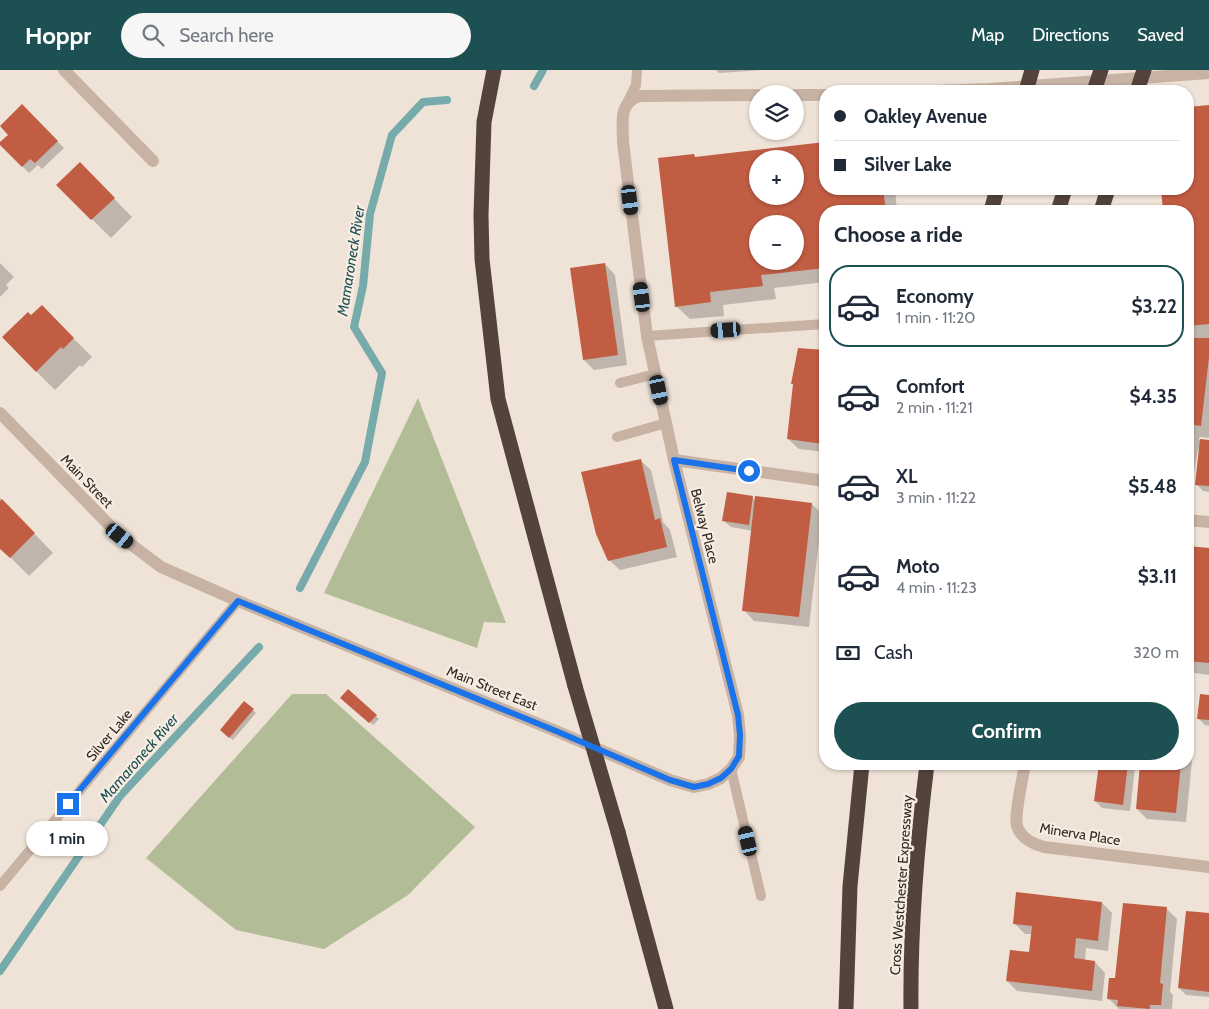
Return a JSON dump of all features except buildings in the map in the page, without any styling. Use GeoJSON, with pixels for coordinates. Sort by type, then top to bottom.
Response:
{"type":"FeatureCollection","features":[{"type":"Feature","properties":{"kind":"highway"},"geometry":{"type":"LineString","coordinates":[[494,70],[484,122],[481,215],[482,259],[498,399],[575,686],[618,832],[666,1009]]}},
{"type":"Feature","properties":{"kind":"highway"},"geometry":{"type":"LineString","coordinates":[[1028,85],[1032,70]]}},
{"type":"Feature","properties":{"kind":"highway"},"geometry":{"type":"LineString","coordinates":[[1096,85],[1100,70]]}},
{"type":"Feature","properties":{"kind":"highway"},"geometry":{"type":"LineString","coordinates":[[1139,85],[1144,70]]}},
{"type":"Feature","properties":{"kind":"highway"},"geometry":{"type":"LineString","coordinates":[[846,1009],[850,886],[861,770]]}},
{"type":"Feature","properties":{"kind":"highway","name":"Cross Westchester Expressway"},"geometry":{"type":"LineString","coordinates":[[911,1009],[915,888],[926,770]]}},
{"type":"Feature","properties":{"kind":"street"},"geometry":{"type":"LineString","coordinates":[[64,70],[154,161]]}},
{"type":"Feature","properties":{"kind":"street"},"geometry":{"type":"LineString","coordinates":[[1042,85],[1209,72]]}},
{"type":"Feature","properties":{"kind":"street"},"geometry":{"type":"LineString","coordinates":[[624,108],[631,99],[639,96],[749,95]]}},
{"type":"Feature","properties":{"kind":"street"},"geometry":{"type":"LineString","coordinates":[[804,95],[819,95]]}},
{"type":"Feature","properties":{"kind":"street","name":"Belway Place"},"geometry":{"type":"LineString","coordinates":[[624,108],[623,142],[647,336],[674,460],[738,715],[740,735],[739,756],[731,769]]}},
{"type":"Feature","properties":{"kind":"street","name":"Main Street"},"geometry":{"type":"LineString","coordinates":[[0,413],[128,542],[161,567],[238,601]]}},
{"type":"Feature","properties":{"kind":"street"},"geometry":{"type":"LineString","coordinates":[[674,460],[819,480]]}},
{"type":"Feature","properties":{"kind":"street"},"geometry":{"type":"LineString","coordinates":[[1194,521],[1209,522]]}},
{"type":"Feature","properties":{"kind":"street","name":"Main Street East"},"geometry":{"type":"LineString","coordinates":[[238,601],[556,731],[670,780],[694,787],[708,784],[721,778],[731,769]]}},
{"type":"Feature","properties":{"kind":"street","name":"Minerva Place"},"geometry":{"type":"LineString","coordinates":[[1025,770],[1017,826],[1027,840],[1044,846],[1209,867]]}},
{"type":"Feature","properties":{"kind":"lane"},"geometry":{"type":"LineString","coordinates":[[624,108],[636,85],[637,70]]}},
{"type":"Feature","properties":{"kind":"lane"},"geometry":{"type":"LineString","coordinates":[[647,336],[819,324]]}},
{"type":"Feature","properties":{"kind":"lane"},"geometry":{"type":"LineString","coordinates":[[620,383],[655,374]]}},
{"type":"Feature","properties":{"kind":"lane"},"geometry":{"type":"LineString","coordinates":[[617,437],[666,423]]}},
{"type":"Feature","properties":{"kind":"lane","name":"Silver Lake"},"geometry":{"type":"LineString","coordinates":[[0,886],[238,601]]}},
{"type":"Feature","properties":{"kind":"lane"},"geometry":{"type":"LineString","coordinates":[[731,769],[761,896]]}},
{"type":"Feature","properties":{"kind":"green space"},"geometry":{"type":"Polygon","coordinates":[[[418,398],[506,623],[484,622],[477,648],[324,593],[418,398]]]}},
{"type":"Feature","properties":{"kind":"green space"},"geometry":{"type":"Polygon","coordinates":[[[292,694],[326,694],[475,827],[408,895],[324,949],[236,930],[146,858],[292,694]]]}},
{"type":"Feature","properties":{"kind":"waterway","name":"Mamaroneck River"},"geometry":{"type":"LineString","coordinates":[[534,86],[543,70]]}},
{"type":"Feature","properties":{"kind":"waterway","name":"Mamaroneck River"},"geometry":{"type":"LineString","coordinates":[[300,588],[365,462],[382,373],[354,327],[363,286],[370,214],[392,135],[423,102],[447,100]]}},
{"type":"Feature","properties":{"kind":"waterway","name":"Mamaroneck River"},"geometry":{"type":"LineString","coordinates":[[0,971],[120,796],[259,647]]}},
{"type":"Feature","properties":{"kind":"route"},"geometry":{"type":"LineString","coordinates":[[68,804],[238,601],[556,731],[670,780],[694,787],[708,784],[721,778],[731,769],[739,756],[740,735],[738,715],[674,460],[749,471]]}}]}
